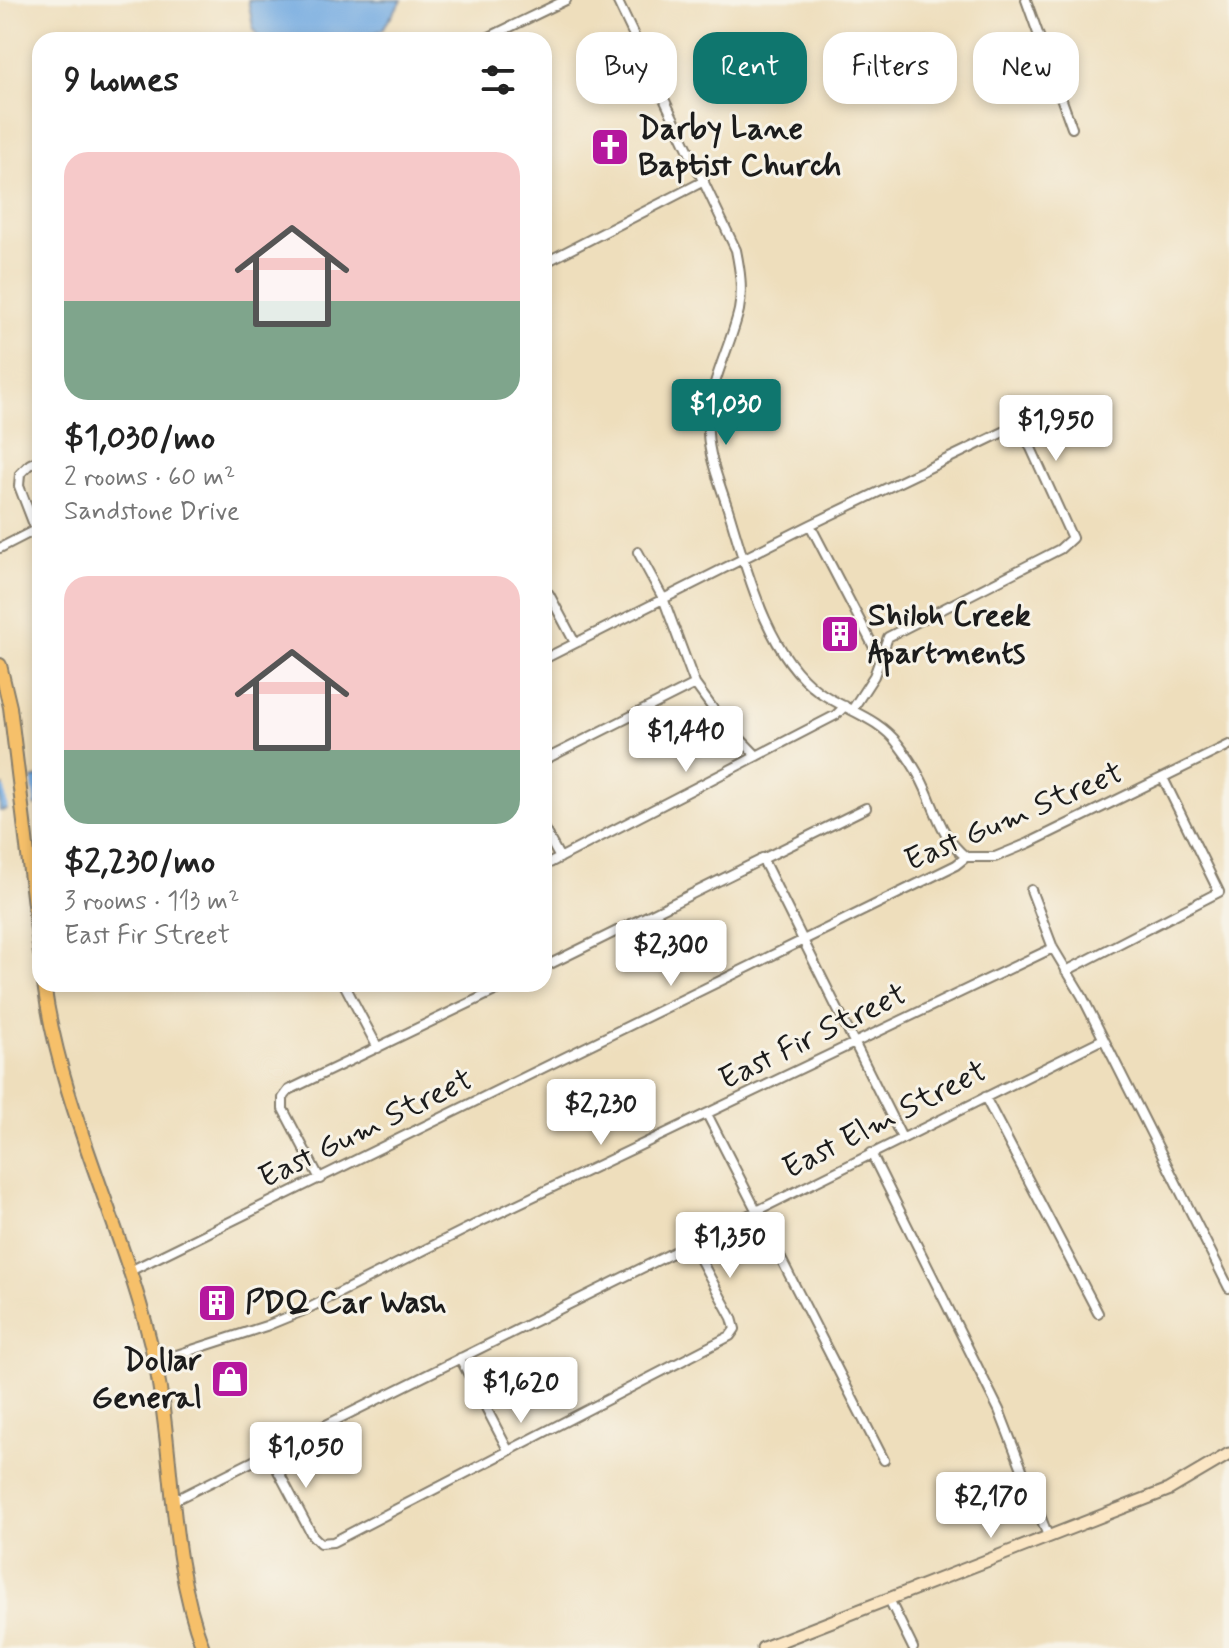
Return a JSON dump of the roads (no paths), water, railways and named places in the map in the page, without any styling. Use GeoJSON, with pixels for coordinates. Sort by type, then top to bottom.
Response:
{"type":"FeatureCollection","features":[{"type":"Feature","properties":{"kind":"main road"},"geometry":{"type":"LineString","coordinates":[[0,665],[10,707],[32,887]]}},
{"type":"Feature","properties":{"kind":"main road"},"geometry":{"type":"LineString","coordinates":[[46,992],[62,1077],[155,1362],[184,1585],[203,1648]]}},
{"type":"Feature","properties":{"kind":"street"},"geometry":{"type":"LineString","coordinates":[[500,32],[566,0]]}},
{"type":"Feature","properties":{"kind":"street"},"geometry":{"type":"LineString","coordinates":[[617,0],[736,250],[742,281],[739,309],[709,404],[707,433],[743,558],[769,625],[790,663],[817,691],[888,732],[925,788],[939,824],[957,850],[966,857]]}},
{"type":"Feature","properties":{"kind":"street"},"geometry":{"type":"LineString","coordinates":[[1026,0],[1072,128]]}},
{"type":"Feature","properties":{"kind":"street"},"geometry":{"type":"LineString","coordinates":[[552,259],[704,181]]}},
{"type":"Feature","properties":{"kind":"street"},"geometry":{"type":"LineString","coordinates":[[552,655],[1020,424],[1072,538],[1060,549],[888,637],[874,676],[848,708],[552,862]]}},
{"type":"Feature","properties":{"kind":"street"},"geometry":{"type":"LineString","coordinates":[[32,463],[20,474],[19,486],[32,515]]}},
{"type":"Feature","properties":{"kind":"street"},"geometry":{"type":"LineString","coordinates":[[810,525],[880,659]]}},
{"type":"Feature","properties":{"kind":"street"},"geometry":{"type":"LineString","coordinates":[[0,548],[32,532]]}},
{"type":"Feature","properties":{"kind":"street"},"geometry":{"type":"LineString","coordinates":[[638,552],[663,598],[695,684],[719,717],[757,756]]}},
{"type":"Feature","properties":{"kind":"street"},"geometry":{"type":"LineString","coordinates":[[552,600],[575,643]]}},
{"type":"Feature","properties":{"kind":"street"},"geometry":{"type":"LineString","coordinates":[[552,756],[695,684]]}},
{"type":"Feature","properties":{"kind":"street","name":"East Gum Street"},"geometry":{"type":"LineString","coordinates":[[128,1272],[803,941],[956,865],[966,857],[995,857],[1229,745]]}},
{"type":"Feature","properties":{"kind":"street"},"geometry":{"type":"LineString","coordinates":[[1066,971],[1219,892],[1163,778]]}},
{"type":"Feature","properties":{"kind":"street"},"geometry":{"type":"LineString","coordinates":[[552,963],[866,808]]}},
{"type":"Feature","properties":{"kind":"street"},"geometry":{"type":"LineString","coordinates":[[552,844],[560,858]]}},
{"type":"Feature","properties":{"kind":"street"},"geometry":{"type":"LineString","coordinates":[[762,858],[902,1138]]}},
{"type":"Feature","properties":{"kind":"street"},"geometry":{"type":"LineString","coordinates":[[1031,890],[1053,948],[1103,1039],[1229,1288]]}},
{"type":"Feature","properties":{"kind":"street","name":"East Fir Street"},"geometry":{"type":"LineString","coordinates":[[155,1362],[305,1310],[482,1221],[1053,948]]}},
{"type":"Feature","properties":{"kind":"street"},"geometry":{"type":"LineString","coordinates":[[348,992],[378,1048]]}},
{"type":"Feature","properties":{"kind":"street"},"geometry":{"type":"LineString","coordinates":[[320,1179],[283,1109],[283,1098],[289,1090],[493,992]]}},
{"type":"Feature","properties":{"kind":"street","name":"East Elm Street"},"geometry":{"type":"LineString","coordinates":[[173,1501],[1103,1039]]}},
{"type":"Feature","properties":{"kind":"street"},"geometry":{"type":"LineString","coordinates":[[985,1097],[1098,1313]]}},
{"type":"Feature","properties":{"kind":"street"},"geometry":{"type":"LineString","coordinates":[[707,1114],[884,1460]]}},
{"type":"Feature","properties":{"kind":"street"},"geometry":{"type":"LineString","coordinates":[[871,1153],[999,1410],[1048,1536]]}},
{"type":"Feature","properties":{"kind":"street"},"geometry":{"type":"LineString","coordinates":[[269,1454],[312,1535],[320,1543],[333,1542],[730,1336],[735,1329],[732,1318],[692,1244]]}},
{"type":"Feature","properties":{"kind":"street"},"geometry":{"type":"LineString","coordinates":[[460,1358],[508,1450]]}},
{"type":"Feature","properties":{"kind":"street"},"geometry":{"type":"LineString","coordinates":[[763,1648],[1168,1490],[1229,1454]]}},
{"type":"Feature","properties":{"kind":"street"},"geometry":{"type":"LineString","coordinates":[[889,1599],[913,1648]]}},
{"type":"Feature","properties":{"kind":"water"},"geometry":{"type":"Polygon","coordinates":[[[248,0],[402,0],[382,30],[376,32],[255,32],[248,0]]]}},
{"type":"Feature","properties":{"kind":"water"},"geometry":{"type":"Polygon","coordinates":[[[32,779],[32,806],[0,811],[0,787],[32,779]]]}},
{"type":"Feature","properties":{"kind":"place","name":"Darby Lane Baptist Church"},"geometry":{"type":"Point","coordinates":[610,147]}},
{"type":"Feature","properties":{"kind":"place","name":"Shiloh Creek Apartments"},"geometry":{"type":"Point","coordinates":[840,634]}},
{"type":"Feature","properties":{"kind":"place","name":"PDQ Car Wash"},"geometry":{"type":"Point","coordinates":[217,1303]}},
{"type":"Feature","properties":{"kind":"place","name":"Dollar General"},"geometry":{"type":"Point","coordinates":[230,1379]}}]}
